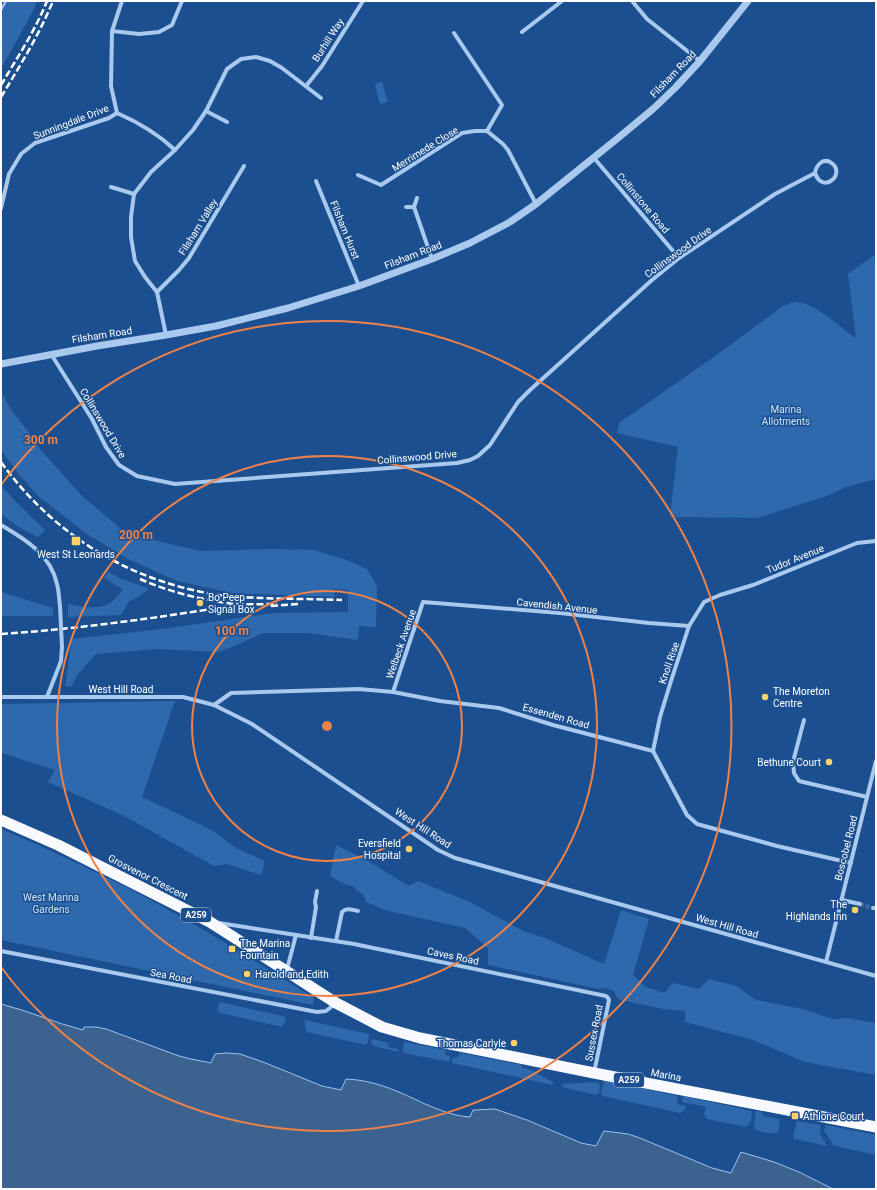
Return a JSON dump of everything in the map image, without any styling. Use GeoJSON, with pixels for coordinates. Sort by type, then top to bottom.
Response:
{"type":"FeatureCollection","features":[{"type":"Feature","properties":{"kind":"highway","name":"Grosvenor Crescent"},"geometry":{"type":"LineString","coordinates":[[1,820],[58,845],[210,922],[336,1003],[382,1027]]}},
{"type":"Feature","properties":{"kind":"highway","name":"Marina"},"geometry":{"type":"LineString","coordinates":[[382,1027],[420,1038],[876,1127]]}},
{"type":"Feature","properties":{"kind":"street"},"geometry":{"type":"LineString","coordinates":[[117,113],[111,86],[112,31],[122,1]]}},
{"type":"Feature","properties":{"kind":"street"},"geometry":{"type":"LineString","coordinates":[[112,31],[139,34],[159,32],[172,25],[182,1]]}},
{"type":"Feature","properties":{"kind":"street","name":"Burhill Way"},"geometry":{"type":"LineString","coordinates":[[306,86],[322,66],[363,1]]}},
{"type":"Feature","properties":{"kind":"street"},"geometry":{"type":"LineString","coordinates":[[632,1],[646,18],[700,61]]}},
{"type":"Feature","properties":{"kind":"street","name":"Filsham Road"},"geometry":{"type":"LineString","coordinates":[[1,364],[216,326],[288,308],[359,286],[470,243],[510,222],[536,204],[653,109],[700,61],[748,1]]}},
{"type":"Feature","properties":{"kind":"street"},"geometry":{"type":"LineString","coordinates":[[522,32],[560,2]]}},
{"type":"Feature","properties":{"kind":"street"},"geometry":{"type":"LineString","coordinates":[[531,26],[533,31]]}},
{"type":"Feature","properties":{"kind":"street"},"geometry":{"type":"LineString","coordinates":[[454,33],[502,105],[487,131],[508,150],[536,204]]}},
{"type":"Feature","properties":{"kind":"street"},"geometry":{"type":"LineString","coordinates":[[166,335],[157,292],[135,261],[131,237],[130,217],[134,194],[151,172],[175,150],[193,130],[206,111],[227,69],[241,60],[256,57],[270,61],[282,68],[321,98]]}},
{"type":"Feature","properties":{"kind":"street"},"geometry":{"type":"LineString","coordinates":[[206,111],[227,122]]}},
{"type":"Feature","properties":{"kind":"street","name":"Sunningdale Drive"},"geometry":{"type":"LineString","coordinates":[[1,208],[9,174],[21,154],[35,143],[109,118],[117,113],[134,120],[155,133],[175,150]]}},
{"type":"Feature","properties":{"kind":"street","name":"Merrimede Close"},"geometry":{"type":"LineString","coordinates":[[358,175],[381,185],[462,134],[475,131],[487,131]]}},
{"type":"Feature","properties":{"kind":"street","name":"Collinstone Road"},"geometry":{"type":"LineString","coordinates":[[594,158],[679,258]]}},
{"type":"Feature","properties":{"kind":"street","name":"Collinswood Drive"},"geometry":{"type":"LineString","coordinates":[[51,354],[92,419],[106,447],[119,465],[137,476],[175,484],[457,463],[470,460],[478,456],[490,446],[518,402],[530,390],[652,280],[679,258],[775,194],[815,173],[818,164],[828,161],[836,167],[837,173],[833,180],[828,183],[824,183],[817,178],[815,173]]}},
{"type":"Feature","properties":{"kind":"street","name":"Filsham Valley"},"geometry":{"type":"LineString","coordinates":[[157,292],[189,258],[244,166]]}},
{"type":"Feature","properties":{"kind":"street","name":"Filsham Hurst"},"geometry":{"type":"LineString","coordinates":[[316,181],[359,286]]}},
{"type":"Feature","properties":{"kind":"street"},"geometry":{"type":"LineString","coordinates":[[111,187],[134,194]]}},
{"type":"Feature","properties":{"kind":"street"},"geometry":{"type":"LineString","coordinates":[[417,198],[414,207],[432,259]]}},
{"type":"Feature","properties":{"kind":"street"},"geometry":{"type":"LineString","coordinates":[[406,206],[414,207]]}},
{"type":"Feature","properties":{"kind":"street"},"geometry":{"type":"LineString","coordinates":[[1,525],[22,537],[41,553],[52,570],[57,584],[60,606],[62,647],[61,661],[47,697]]}},
{"type":"Feature","properties":{"kind":"street","name":"Tudor Avenue"},"geometry":{"type":"LineString","coordinates":[[720,595],[753,585],[857,543],[876,542]]}},
{"type":"Feature","properties":{"kind":"street","name":"Knoll Rise"},"geometry":{"type":"LineString","coordinates":[[653,751],[671,681],[689,626],[704,602],[720,595]]}},
{"type":"Feature","properties":{"kind":"street","name":"Cavendish Avenue"},"geometry":{"type":"LineString","coordinates":[[423,602],[553,612],[689,626]]}},
{"type":"Feature","properties":{"kind":"street","name":"Welbeck Avenue"},"geometry":{"type":"LineString","coordinates":[[393,692],[423,602]]}},
{"type":"Feature","properties":{"kind":"street","name":"Essenden Road"},"geometry":{"type":"LineString","coordinates":[[214,705],[231,693],[359,689],[393,692],[440,701],[498,708],[553,725],[653,751]]}},
{"type":"Feature","properties":{"kind":"street","name":"West Hill Road"},"geometry":{"type":"LineString","coordinates":[[1,697],[183,697],[214,705],[252,724],[438,850],[455,858],[876,976]]}},
{"type":"Feature","properties":{"kind":"street"},"geometry":{"type":"LineString","coordinates":[[804,720],[793,762],[794,773],[800,781],[867,797]]}},
{"type":"Feature","properties":{"kind":"street"},"geometry":{"type":"LineString","coordinates":[[653,751],[687,815],[697,824],[777,846],[851,863]]}},
{"type":"Feature","properties":{"kind":"street","name":"Boscobel Road"},"geometry":{"type":"LineString","coordinates":[[826,962],[876,761]]}},
{"type":"Feature","properties":{"kind":"street"},"geometry":{"type":"LineString","coordinates":[[311,938],[317,891]]}},
{"type":"Feature","properties":{"kind":"street"},"geometry":{"type":"LineString","coordinates":[[842,900],[860,904]]}},
{"type":"Feature","properties":{"kind":"street"},"geometry":{"type":"LineString","coordinates":[[336,941],[342,912],[348,909],[358,911]]}},
{"type":"Feature","properties":{"kind":"street","name":"Caves Road"},"geometry":{"type":"LineString","coordinates":[[210,922],[354,944],[606,996]]}},
{"type":"Feature","properties":{"kind":"street"},"geometry":{"type":"LineString","coordinates":[[286,970],[296,935]]}},
{"type":"Feature","properties":{"kind":"street","name":"Sea Road"},"geometry":{"type":"LineString","coordinates":[[1,951],[317,1012],[326,1011],[336,1003]]}},
{"type":"Feature","properties":{"kind":"street","name":"Sussex Road"},"geometry":{"type":"LineString","coordinates":[[594,1073],[609,1000],[606,996]]}},
{"type":"Feature","properties":{"kind":"green space"},"geometry":{"type":"Polygon","coordinates":[[[7,1],[37,1],[1,69],[1,13],[7,1]]]}},
{"type":"Feature","properties":{"kind":"green space"},"geometry":{"type":"Polygon","coordinates":[[[382,82],[388,102],[380,104],[375,84],[382,82]]]}},
{"type":"Feature","properties":{"kind":"green space","name":"Marina Allotments"},"geometry":{"type":"Polygon","coordinates":[[[874,255],[876,269],[876,479],[846,487],[824,497],[757,518],[670,517],[678,447],[617,433],[619,423],[718,354],[783,306],[790,303],[802,303],[818,310],[856,338],[848,274],[874,255]]]}},
{"type":"Feature","properties":{"kind":"green space"},"geometry":{"type":"Polygon","coordinates":[[[1,392],[12,411],[40,449],[82,496],[120,528],[140,537],[201,551],[273,549],[314,550],[347,560],[367,569],[377,586],[376,627],[359,626],[358,640],[309,633],[263,633],[218,652],[156,649],[96,654],[78,674],[71,687],[65,686],[72,639],[162,629],[274,613],[348,612],[348,590],[333,589],[335,597],[232,593],[177,581],[126,558],[87,534],[38,496],[17,472],[1,450],[1,392]]]}},
{"type":"Feature","properties":{"kind":"green space"},"geometry":{"type":"Polygon","coordinates":[[[1,485],[45,530],[38,537],[20,528],[1,514],[1,485]]]}},
{"type":"Feature","properties":{"kind":"green space"},"geometry":{"type":"Polygon","coordinates":[[[108,572],[149,589],[129,601],[121,615],[68,617],[68,604],[83,607],[100,607],[110,603],[122,591],[122,589],[104,578],[108,572]]]}},
{"type":"Feature","properties":{"kind":"green space"},"geometry":{"type":"Polygon","coordinates":[[[1,592],[53,608],[53,616],[1,616],[1,592]]]}},
{"type":"Feature","properties":{"kind":"green space"},"geometry":{"type":"Polygon","coordinates":[[[175,701],[142,797],[212,830],[236,848],[265,861],[261,875],[227,864],[214,866],[124,816],[48,782],[55,770],[1,753],[1,704],[175,701]]]}},
{"type":"Feature","properties":{"kind":"green space","name":"West Marina Gardens"},"geometry":{"type":"Polygon","coordinates":[[[1,829],[96,872],[175,914],[222,941],[314,998],[313,1005],[1,940],[1,829]]]}},
{"type":"Feature","properties":{"kind":"green space"},"geometry":{"type":"Polygon","coordinates":[[[336,845],[368,861],[409,886],[418,881],[470,902],[523,931],[545,938],[604,964],[621,910],[649,919],[633,975],[646,987],[664,993],[673,983],[699,989],[709,979],[736,986],[756,1000],[803,1009],[832,1019],[848,1018],[876,1023],[876,1075],[805,1062],[753,1040],[685,1022],[685,1011],[663,1009],[618,999],[614,991],[606,988],[598,989],[488,965],[488,948],[465,928],[388,911],[366,902],[363,894],[356,890],[355,887],[342,883],[330,876],[336,845]]]}},
{"type":"Feature","properties":{"kind":"green space"},"geometry":{"type":"Polygon","coordinates":[[[220,1002],[286,1017],[285,1022],[282,1027],[220,1013],[217,1010],[220,1002]]]}},
{"type":"Feature","properties":{"kind":"green space"},"geometry":{"type":"Polygon","coordinates":[[[305,1020],[369,1034],[368,1042],[366,1045],[307,1032],[305,1020]]]}},
{"type":"Feature","properties":{"kind":"green space"},"geometry":{"type":"Polygon","coordinates":[[[372,1039],[389,1043],[388,1047],[398,1049],[398,1052],[374,1046],[371,1043],[372,1039]]]}},
{"type":"Feature","properties":{"kind":"green space"},"geometry":{"type":"Polygon","coordinates":[[[404,1042],[446,1050],[445,1055],[450,1056],[449,1062],[404,1053],[404,1042]]]}},
{"type":"Feature","properties":{"kind":"green space"},"geometry":{"type":"Polygon","coordinates":[[[460,1053],[522,1065],[522,1068],[529,1069],[553,1082],[553,1085],[452,1063],[453,1057],[457,1058],[460,1053]]]}},
{"type":"Feature","properties":{"kind":"green space"},"geometry":{"type":"Polygon","coordinates":[[[604,1080],[678,1096],[677,1104],[686,1106],[684,1111],[680,1113],[603,1096],[601,1093],[604,1080]]]}},
{"type":"Feature","properties":{"kind":"green space"},"geometry":{"type":"Polygon","coordinates":[[[599,1083],[600,1086],[599,1093],[596,1095],[562,1087],[563,1084],[599,1083]]]}},
{"type":"Feature","properties":{"kind":"green space"},"geometry":{"type":"Polygon","coordinates":[[[683,1096],[752,1111],[751,1122],[746,1127],[707,1119],[704,1115],[706,1107],[682,1102],[683,1096]]]}},
{"type":"Feature","properties":{"kind":"green space"},"geometry":{"type":"Polygon","coordinates":[[[756,1111],[762,1112],[764,1116],[780,1119],[778,1132],[765,1133],[754,1128],[756,1111]]]}},
{"type":"Feature","properties":{"kind":"green space"},"geometry":{"type":"Polygon","coordinates":[[[797,1121],[821,1125],[820,1134],[827,1146],[793,1138],[797,1121]]]}},
{"type":"Feature","properties":{"kind":"green space"},"geometry":{"type":"Polygon","coordinates":[[[826,1125],[876,1135],[876,1155],[832,1145],[832,1142],[824,1131],[826,1125]]]}},
{"type":"Feature","properties":{"kind":"shaded area"},"geometry":{"type":"Polygon","coordinates":[[[1,1004],[83,1030],[84,1027],[106,1029],[191,1059],[211,1063],[215,1054],[240,1054],[322,1086],[341,1090],[346,1079],[377,1084],[447,1112],[470,1117],[473,1110],[495,1109],[527,1120],[581,1143],[596,1146],[604,1131],[628,1134],[712,1168],[731,1173],[741,1152],[774,1162],[799,1172],[833,1189],[1,1189],[1,1004]]]}},
{"type":"Feature","properties":{"kind":"waterway"},"geometry":{"type":"LineString","coordinates":[[1,10],[6,1]]}},
{"type":"Feature","properties":{"kind":"tunnel"},"geometry":{"type":"LineString","coordinates":[[860,904],[873,908]]}},
{"type":"Feature","properties":{"kind":"railway"},"geometry":{"type":"LineString","coordinates":[[1,85],[31,34],[47,1]]}},
{"type":"Feature","properties":{"kind":"railway"},"geometry":{"type":"LineString","coordinates":[[1,97],[22,62],[48,14],[53,1]]}},
{"type":"Feature","properties":{"kind":"railway"},"geometry":{"type":"LineString","coordinates":[[1,462],[22,489],[46,513],[72,534],[99,553],[160,581],[192,590],[234,597],[342,600]]}},
{"type":"Feature","properties":{"kind":"railway"},"geometry":{"type":"LineString","coordinates":[[140,579],[172,591],[194,597],[227,603],[277,604]]}},
{"type":"Feature","properties":{"kind":"railway"},"geometry":{"type":"LineString","coordinates":[[271,606],[298,604]]}},
{"type":"Feature","properties":{"kind":"railway"},"geometry":{"type":"LineString","coordinates":[[1,634],[116,623],[231,606]]}},
{"type":"Feature","properties":{"kind":"place","name":"West St Leonards"},"geometry":{"type":"Point","coordinates":[76,541]}},
{"type":"Feature","properties":{"kind":"place","name":"Bo Peep Signal Box"},"geometry":{"type":"Point","coordinates":[200,603]}},
{"type":"Feature","properties":{"kind":"place","name":"The Moreton Centre"},"geometry":{"type":"Point","coordinates":[765,697]}},
{"type":"Feature","properties":{"kind":"place","name":"Bethune Court"},"geometry":{"type":"Point","coordinates":[829,762]}},
{"type":"Feature","properties":{"kind":"place","name":"Eversfield Hospital"},"geometry":{"type":"Point","coordinates":[409,849]}},
{"type":"Feature","properties":{"kind":"place","name":"The Highlands Inn"},"geometry":{"type":"Point","coordinates":[855,910]}},
{"type":"Feature","properties":{"kind":"place","name":"The Marina Fountain"},"geometry":{"type":"Point","coordinates":[232,949]}},
{"type":"Feature","properties":{"kind":"place","name":"Harold and Edith"},"geometry":{"type":"Point","coordinates":[247,974]}},
{"type":"Feature","properties":{"kind":"place","name":"Thomas Carlyle"},"geometry":{"type":"Point","coordinates":[514,1043]}},
{"type":"Feature","properties":{"kind":"place","name":"Athlone Court"},"geometry":{"type":"Point","coordinates":[795,1116]}}]}
